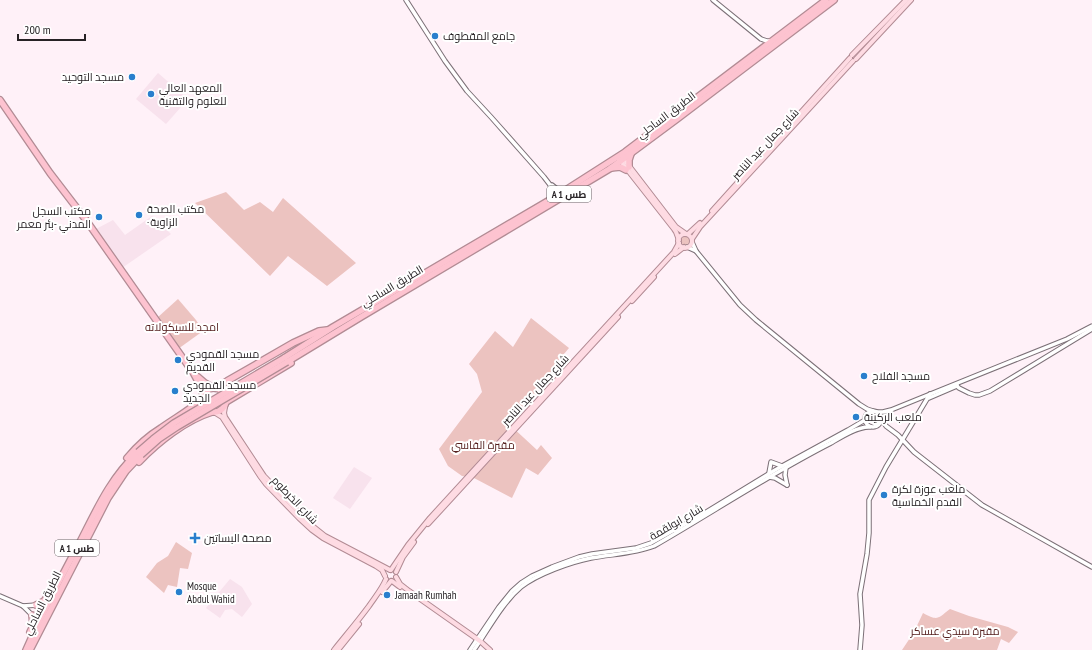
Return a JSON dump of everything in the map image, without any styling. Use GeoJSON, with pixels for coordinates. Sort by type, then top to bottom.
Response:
{"type":"FeatureCollection","features":[{"type":"Feature","properties":{"kind":"highway","name":"الطريق الساحلي"},"geometry":{"type":"LineString","coordinates":[[285,360],[307,350],[620,158],[826,0]]}},
{"type":"Feature","properties":{"kind":"highway","name":"الطريق الساحلي"},"geometry":{"type":"LineString","coordinates":[[30,650],[63,573],[103,497],[114,479],[157,436],[174,423],[285,360],[329,330],[611,168],[620,158],[631,154],[834,0]]}},
{"type":"Feature","properties":{"kind":"highway"},"geometry":{"type":"LineString","coordinates":[[0,94],[37,150]]}},
{"type":"Feature","properties":{"kind":"highway"},"geometry":{"type":"LineString","coordinates":[[0,100],[69,194],[194,374],[200,387],[204,407],[213,412]]}},
{"type":"Feature","properties":{"kind":"highway"},"geometry":{"type":"LineString","coordinates":[[611,168],[628,168],[631,154]]}},
{"type":"Feature","properties":{"kind":"highway"},"geometry":{"type":"LineString","coordinates":[[114,479],[123,462],[137,447],[159,428],[195,406],[209,390],[293,343],[319,331],[329,330]]}},
{"type":"Feature","properties":{"kind":"highway"},"geometry":{"type":"LineString","coordinates":[[108,498],[137,464],[157,445],[197,418],[220,411],[226,404],[293,362],[307,350]]}},
{"type":"Feature","properties":{"kind":"highway"},"geometry":{"type":"LineString","coordinates":[[194,374],[205,383],[220,389],[226,396],[226,404]]}},
{"type":"Feature","properties":{"kind":"highway","name":"الطريق الساحلي"},"geometry":{"type":"LineString","coordinates":[[49,605],[108,498],[139,454]]}},
{"type":"Feature","properties":{"kind":"highway"},"geometry":{"type":"LineString","coordinates":[[36,605],[46,599],[59,575],[63,573]]}},
{"type":"Feature","properties":{"kind":"highway"},"geometry":{"type":"LineString","coordinates":[[25,650],[25,643],[32,627],[32,615]]}},
{"type":"Feature","properties":{"kind":"highway","name":"الطريق الساحلي"},"geometry":{"type":"LineString","coordinates":[[25,650],[39,627]]}},
{"type":"Feature","properties":{"kind":"main road","name":"شارع جمال عبد الناصر"},"geometry":{"type":"LineString","coordinates":[[692,241],[695,233],[906,0]]}},
{"type":"Feature","properties":{"kind":"main road","name":"شارع جمال عبد الناصر"},"geometry":{"type":"LineString","coordinates":[[687,234],[698,226],[853,59],[911,0]]}},
{"type":"Feature","properties":{"kind":"main road"},"geometry":{"type":"LineString","coordinates":[[620,158],[676,227],[687,234],[692,241],[690,246],[682,247],[674,229],[628,168]]}},
{"type":"Feature","properties":{"kind":"main road"},"geometry":{"type":"LineString","coordinates":[[679,241],[681,236],[687,234]]}},
{"type":"Feature","properties":{"kind":"main road","name":"شارع جمال عبد الناصر"},"geometry":{"type":"LineString","coordinates":[[393,571],[408,545],[430,518],[674,252],[679,241]]}},
{"type":"Feature","properties":{"kind":"main road","name":"شارع جمال عبد الناصر"},"geometry":{"type":"LineString","coordinates":[[393,571],[408,549],[431,521],[676,254],[686,247]]}},
{"type":"Feature","properties":{"kind":"main road","name":"شارع الخرطوم"},"geometry":{"type":"LineString","coordinates":[[226,404],[224,416],[260,471],[310,524],[325,536],[393,571]]}},
{"type":"Feature","properties":{"kind":"main road","name":"شارع الخرطوم"},"geometry":{"type":"LineString","coordinates":[[213,412],[223,419],[266,484],[312,530],[323,538],[382,570],[385,577],[478,641]]}},
{"type":"Feature","properties":{"kind":"main road"},"geometry":{"type":"LineString","coordinates":[[334,650],[372,602],[382,587],[386,572],[393,571],[400,584],[490,650]]}},
{"type":"Feature","properties":{"kind":"main road"},"geometry":{"type":"LineString","coordinates":[[338,650],[385,588],[396,577]]}},
{"type":"Feature","properties":{"kind":"main road"},"geometry":{"type":"LineString","coordinates":[[478,641],[486,650]]}},
{"type":"Feature","properties":{"kind":"street"},"geometry":{"type":"LineString","coordinates":[[406,0],[445,61],[467,91],[544,177],[557,189],[569,188]]}},
{"type":"Feature","properties":{"kind":"street"},"geometry":{"type":"LineString","coordinates":[[713,0],[761,38],[766,41],[774,40]]}},
{"type":"Feature","properties":{"kind":"street"},"geometry":{"type":"LineString","coordinates":[[760,50],[763,44],[761,38]]}},
{"type":"Feature","properties":{"kind":"street"},"geometry":{"type":"LineString","coordinates":[[544,177],[554,191],[553,198]]}},
{"type":"Feature","properties":{"kind":"street"},"geometry":{"type":"LineString","coordinates":[[692,241],[696,251],[740,305],[756,320],[859,404],[880,415],[881,419],[890,429],[914,452],[982,505],[1092,567]]}},
{"type":"Feature","properties":{"kind":"street"},"geometry":{"type":"LineString","coordinates":[[686,247],[696,251]]}},
{"type":"Feature","properties":{"kind":"street"},"geometry":{"type":"LineString","coordinates":[[957,385],[972,394],[984,394],[1092,326]]}},
{"type":"Feature","properties":{"kind":"street"},"geometry":{"type":"LineString","coordinates":[[865,419],[868,413],[891,410],[930,396],[1092,330]]}},
{"type":"Feature","properties":{"kind":"street"},"geometry":{"type":"LineString","coordinates":[[860,650],[862,625],[860,594],[867,554],[869,533],[869,500],[886,468],[930,396]]}},
{"type":"Feature","properties":{"kind":"street"},"geometry":{"type":"LineString","coordinates":[[859,404],[864,412],[866,424],[870,427],[885,426],[890,429]]}},
{"type":"Feature","properties":{"kind":"street"},"geometry":{"type":"LineString","coordinates":[[877,426],[881,419],[891,410]]}},
{"type":"Feature","properties":{"kind":"street","name":"شارع ابولقمة"},"geometry":{"type":"LineString","coordinates":[[478,641],[512,596],[531,580],[564,565],[590,558],[641,550],[654,546],[784,467],[858,425],[865,419]]}},
{"type":"Feature","properties":{"kind":"street","name":"شارع ابولقمة"},"geometry":{"type":"LineString","coordinates":[[784,467],[854,430],[870,427]]}},
{"type":"Feature","properties":{"kind":"street"},"geometry":{"type":"LineString","coordinates":[[771,462],[784,467],[787,485],[775,478],[769,476],[771,462]]}},
{"type":"Feature","properties":{"kind":"street"},"geometry":{"type":"LineString","coordinates":[[0,596],[23,606],[32,615],[39,627]]}},
{"type":"Feature","properties":{"kind":"street"},"geometry":{"type":"LineString","coordinates":[[23,606],[49,605]]}},
{"type":"Feature","properties":{"kind":"street"},"geometry":{"type":"LineString","coordinates":[[470,650],[478,641]]}},
{"type":"Feature","properties":{"kind":"street"},"geometry":{"type":"LineString","coordinates":[[474,650],[478,641]]}},
{"type":"Feature","properties":{"kind":"shaded area"},"geometry":{"type":"Polygon","coordinates":[[[158,73],[188,99],[166,124],[136,99],[158,73]]]}},
{"type":"Feature","properties":{"kind":"shaded area"},"geometry":{"type":"Polygon","coordinates":[[[152,216],[171,234],[122,268],[96,229],[113,220],[125,235],[152,216]]]}},
{"type":"Feature","properties":{"kind":"shaded area"},"geometry":{"type":"Polygon","coordinates":[[[354,467],[372,478],[350,509],[333,498],[354,467]]]}},
{"type":"Feature","properties":{"kind":"shaded area"},"geometry":{"type":"Polygon","coordinates":[[[230,579],[242,587],[252,604],[242,617],[232,609],[225,610],[220,618],[206,608],[230,579]]]}},
{"type":"Feature","properties":{"kind":"green space"},"geometry":{"type":"Polygon","coordinates":[[[226,192],[244,210],[260,202],[273,212],[283,198],[356,263],[327,286],[288,256],[270,276],[195,203],[226,192]]]}},
{"type":"Feature","properties":{"kind":"green space"},"geometry":{"type":"Polygon","coordinates":[[[685,235],[689,237],[691,241],[689,245],[685,247],[681,245],[679,241],[681,237],[685,235]]]}},
{"type":"Feature","properties":{"kind":"green space","name":"امجد للسيكولاته"},"geometry":{"type":"Polygon","coordinates":[[[178,299],[196,320],[203,331],[178,349],[157,318],[178,299]]]}},
{"type":"Feature","properties":{"kind":"green space","name":"مقبرة الفاسي"},"geometry":{"type":"Polygon","coordinates":[[[531,318],[569,348],[554,366],[544,385],[510,425],[537,450],[541,445],[552,458],[538,475],[526,468],[512,498],[474,478],[462,476],[448,466],[439,449],[482,392],[477,374],[469,364],[495,331],[513,347],[531,318]]]}},
{"type":"Feature","properties":{"kind":"green space"},"geometry":{"type":"Polygon","coordinates":[[[176,542],[192,553],[188,569],[180,568],[177,587],[168,585],[164,593],[146,577],[157,563],[168,556],[176,542]]]}},
{"type":"Feature","properties":{"kind":"green space","name":"مقبرة سيدي عساكر"},"geometry":{"type":"Polygon","coordinates":[[[950,609],[1008,627],[1018,632],[1009,643],[1001,639],[997,650],[902,650],[914,632],[923,613],[937,618],[950,609]]]}},
{"type":"Feature","properties":{"kind":"place","name":"جامع المقطوف"},"geometry":{"type":"Point","coordinates":[435,36]}},
{"type":"Feature","properties":{"kind":"place","name":"مسجد التوحيد"},"geometry":{"type":"Point","coordinates":[132,77]}},
{"type":"Feature","properties":{"kind":"place","name":"المعهد العالي للعلوم والتقنية"},"geometry":{"type":"Point","coordinates":[151,94]}},
{"type":"Feature","properties":{"kind":"place","name":"مكتب الصحة -الزاوية"},"geometry":{"type":"Point","coordinates":[139,215]}},
{"type":"Feature","properties":{"kind":"place","name":"مكتب السجل المدني -بئر معمر"},"geometry":{"type":"Point","coordinates":[99,217]}},
{"type":"Feature","properties":{"kind":"place","name":"مسجد القمودي القديم"},"geometry":{"type":"Point","coordinates":[178,360]}},
{"type":"Feature","properties":{"kind":"place","name":"مسجد الفلاح"},"geometry":{"type":"Point","coordinates":[864,376]}},
{"type":"Feature","properties":{"kind":"place","name":"مسجد القمودي الجديد"},"geometry":{"type":"Point","coordinates":[175,391]}},
{"type":"Feature","properties":{"kind":"place","name":"ملعب الركينة"},"geometry":{"type":"Point","coordinates":[856,417]}},
{"type":"Feature","properties":{"kind":"place","name":"ملعب عوزة لكرة الفدم الخماسية"},"geometry":{"type":"Point","coordinates":[884,495]}},
{"type":"Feature","properties":{"kind":"place","name":"مصحة البساتين"},"geometry":{"type":"Point","coordinates":[195,538]}},
{"type":"Feature","properties":{"kind":"place","name":"Mosque Abdul Wahid"},"geometry":{"type":"Point","coordinates":[179,592]}},
{"type":"Feature","properties":{"kind":"place","name":"Jamaah Rumhah"},"geometry":{"type":"Point","coordinates":[387,595]}}]}
